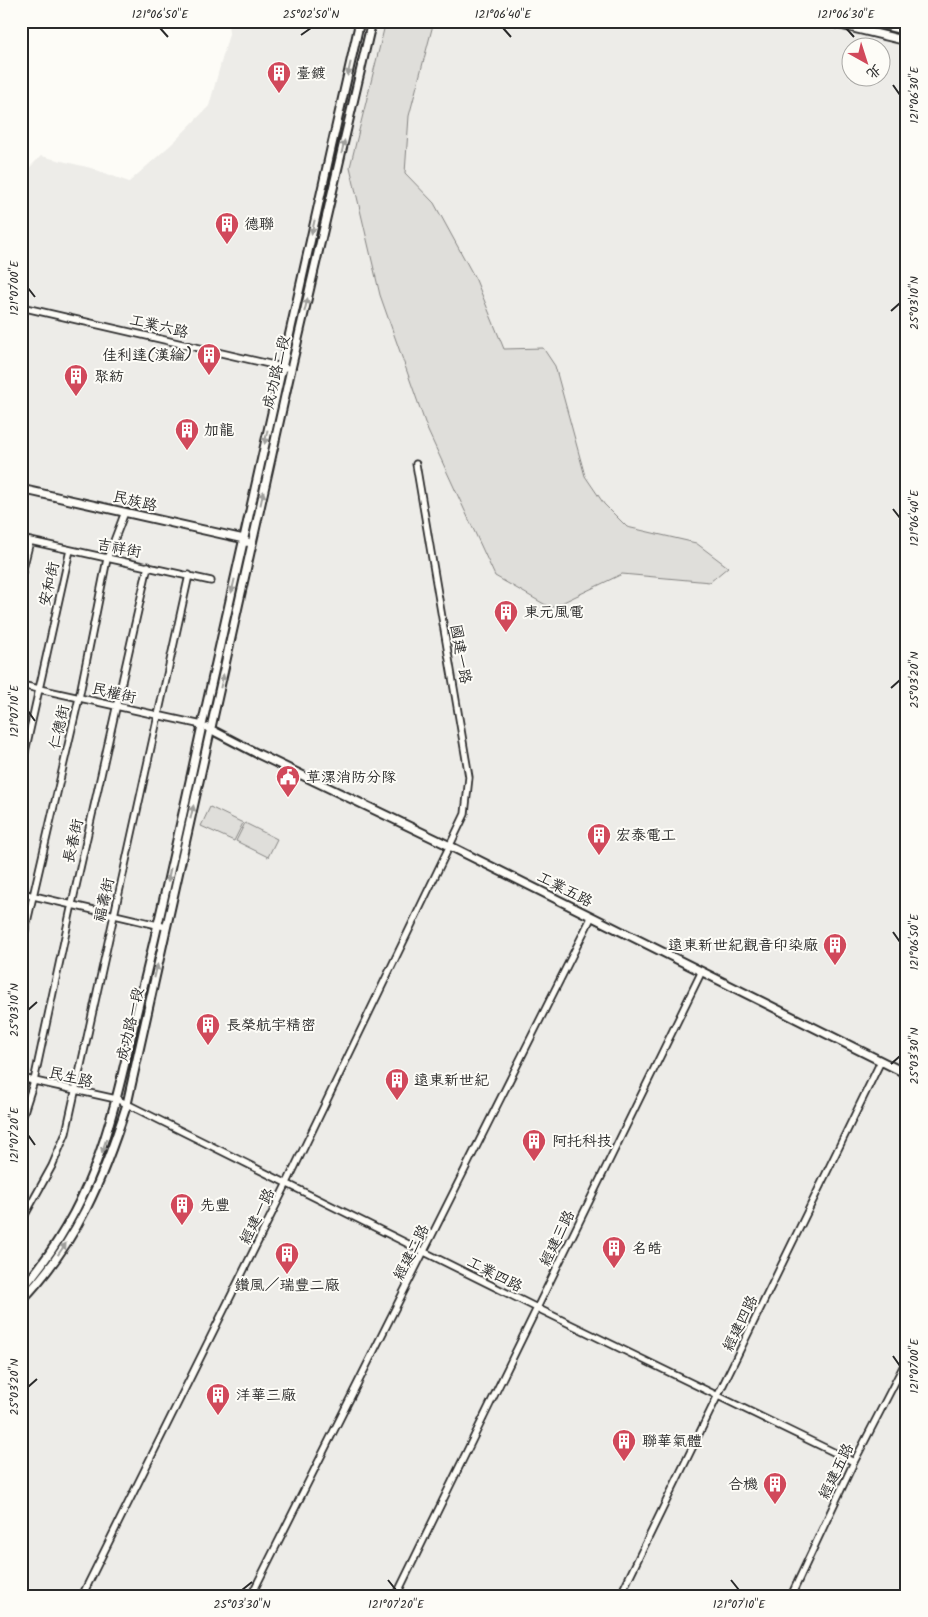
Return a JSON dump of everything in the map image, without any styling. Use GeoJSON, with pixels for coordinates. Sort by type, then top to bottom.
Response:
{"type":"FeatureCollection","features":[{"type":"Feature","properties":{"kind":"street","name":"成功路二段"},"geometry":{"type":"LineString","coordinates":[[202,725],[360,21]]}},
{"type":"Feature","properties":{"kind":"street","name":"成功路二段"},"geometry":{"type":"LineString","coordinates":[[211,729],[291,369],[372,21]]}},
{"type":"Feature","properties":{"kind":"street"},"geometry":{"type":"LineString","coordinates":[[824,21],[907,41]]}},
{"type":"Feature","properties":{"kind":"street"},"geometry":{"type":"LineString","coordinates":[[866,21],[907,30]]}},
{"type":"Feature","properties":{"kind":"street","name":"工業六路"},"geometry":{"type":"LineString","coordinates":[[21,307],[291,369]]}},
{"type":"Feature","properties":{"kind":"street","name":"國建一路"},"geometry":{"type":"LineString","coordinates":[[416,464],[469,777],[464,814],[450,846]]}},
{"type":"Feature","properties":{"kind":"street","name":"民族路"},"geometry":{"type":"LineString","coordinates":[[21,489],[244,539]]}},
{"type":"Feature","properties":{"kind":"street","name":"仁德街"},"geometry":{"type":"LineString","coordinates":[[21,948],[79,698],[107,559],[125,512]]}},
{"type":"Feature","properties":{"kind":"street","name":"吉祥街"},"geometry":{"type":"LineString","coordinates":[[21,539],[211,581]]}},
{"type":"Feature","properties":{"kind":"street"},"geometry":{"type":"LineString","coordinates":[[244,539],[252,546]]}},
{"type":"Feature","properties":{"kind":"street"},"geometry":{"type":"LineString","coordinates":[[21,577],[30,541]]}},
{"type":"Feature","properties":{"kind":"street","name":"安和街"},"geometry":{"type":"LineString","coordinates":[[21,770],[70,550]]}},
{"type":"Feature","properties":{"kind":"street","name":"長春街"},"geometry":{"type":"LineString","coordinates":[[21,1121],[34,1081],[148,566]]}},
{"type":"Feature","properties":{"kind":"street","name":"福壽街"},"geometry":{"type":"LineString","coordinates":[[21,1222],[52,1166],[66,1133],[189,576]]}},
{"type":"Feature","properties":{"kind":"street","name":"民權街"},"geometry":{"type":"LineString","coordinates":[[21,685],[202,725]]}},
{"type":"Feature","properties":{"kind":"street","name":"工業五路"},"geometry":{"type":"LineString","coordinates":[[202,725],[258,754],[450,846],[701,973],[907,1074]]}},
{"type":"Feature","properties":{"kind":"street","name":"成功路一段"},"geometry":{"type":"LineString","coordinates":[[21,1290],[63,1235],[90,1184],[108,1134],[158,925],[202,725]]}},
{"type":"Feature","properties":{"kind":"street","name":"成功路一段"},"geometry":{"type":"LineString","coordinates":[[21,1301],[64,1248],[101,1181],[126,1104],[211,729]]}},
{"type":"Feature","properties":{"kind":"street","name":"經建一路"},"geometry":{"type":"LineString","coordinates":[[82,1596],[286,1185],[450,846]]}},
{"type":"Feature","properties":{"kind":"street"},"geometry":{"type":"LineString","coordinates":[[21,893],[166,927]]}},
{"type":"Feature","properties":{"kind":"street","name":"經建二路"},"geometry":{"type":"LineString","coordinates":[[252,1596],[591,918]]}},
{"type":"Feature","properties":{"kind":"street","name":"經建三路"},"geometry":{"type":"LineString","coordinates":[[396,1596],[701,973]]}},
{"type":"Feature","properties":{"kind":"street","name":"經建四路"},"geometry":{"type":"LineString","coordinates":[[620,1596],[881,1061]]}},
{"type":"Feature","properties":{"kind":"street","name":"民生路"},"geometry":{"type":"LineString","coordinates":[[21,1078],[116,1099],[126,1104]]}},
{"type":"Feature","properties":{"kind":"street","name":"工業四路"},"geometry":{"type":"LineString","coordinates":[[126,1104],[286,1185],[854,1462]]}},
{"type":"Feature","properties":{"kind":"street","name":"經建五路"},"geometry":{"type":"LineString","coordinates":[[791,1596],[854,1462],[907,1359]]}},
{"type":"Feature","properties":{"kind":"shaded area"},"geometry":{"type":"Polygon","coordinates":[[[228,21],[907,21],[907,1596],[21,1596],[21,176],[41,156],[91,168],[129,182],[175,141],[209,106],[229,34],[228,21]]]}},
{"type":"Feature","properties":{"kind":"shaded area"},"geometry":{"type":"Polygon","coordinates":[[[386,21],[434,21],[409,116],[405,173],[434,203],[476,280],[504,349],[543,348],[555,366],[585,476],[604,504],[627,527],[696,543],[728,567],[710,582],[622,574],[551,608],[495,576],[428,431],[380,295],[350,167],[386,21]]]}},
{"type":"Feature","properties":{"kind":"shaded area"},"geometry":{"type":"Polygon","coordinates":[[[210,807],[243,823],[234,841],[201,826],[210,807]]]}},
{"type":"Feature","properties":{"kind":"shaded area"},"geometry":{"type":"Polygon","coordinates":[[[245,823],[277,839],[268,857],[236,841],[245,823]]]}},
{"type":"Feature","properties":{"kind":"place","name":"臺鍍"},"geometry":{"type":"Point","coordinates":[279,94]}},
{"type":"Feature","properties":{"kind":"place","name":"德聯"},"geometry":{"type":"Point","coordinates":[227,245]}},
{"type":"Feature","properties":{"kind":"place","name":"佳利達(漢綸)"},"geometry":{"type":"Point","coordinates":[209,376]}},
{"type":"Feature","properties":{"kind":"place","name":"聚紡"},"geometry":{"type":"Point","coordinates":[76,397]}},
{"type":"Feature","properties":{"kind":"place","name":"加龍"},"geometry":{"type":"Point","coordinates":[187,451]}},
{"type":"Feature","properties":{"kind":"place","name":"東元風電"},"geometry":{"type":"Point","coordinates":[506,633]}},
{"type":"Feature","properties":{"kind":"place","name":"草漯消防分隊"},"geometry":{"type":"Point","coordinates":[288,798]}},
{"type":"Feature","properties":{"kind":"place","name":"宏泰電工"},"geometry":{"type":"Point","coordinates":[599,856]}},
{"type":"Feature","properties":{"kind":"place","name":"遠東新世紀觀音印染廠"},"geometry":{"type":"Point","coordinates":[835,966]}},
{"type":"Feature","properties":{"kind":"place","name":"長榮航宇精密"},"geometry":{"type":"Point","coordinates":[208,1046]}},
{"type":"Feature","properties":{"kind":"place","name":"遠東新世紀"},"geometry":{"type":"Point","coordinates":[397,1101]}},
{"type":"Feature","properties":{"kind":"place","name":"阿托科技"},"geometry":{"type":"Point","coordinates":[534,1162]}},
{"type":"Feature","properties":{"kind":"place","name":"先豐"},"geometry":{"type":"Point","coordinates":[182,1226]}},
{"type":"Feature","properties":{"kind":"place","name":"名皓"},"geometry":{"type":"Point","coordinates":[614,1269]}},
{"type":"Feature","properties":{"kind":"place","name":"鑽風／瑞豐二廠"},"geometry":{"type":"Point","coordinates":[287,1275]}},
{"type":"Feature","properties":{"kind":"place","name":"洋華三廠"},"geometry":{"type":"Point","coordinates":[218,1416]}},
{"type":"Feature","properties":{"kind":"place","name":"聯華氣體"},"geometry":{"type":"Point","coordinates":[624,1462]}},
{"type":"Feature","properties":{"kind":"place","name":"合機"},"geometry":{"type":"Point","coordinates":[775,1505]}}]}
